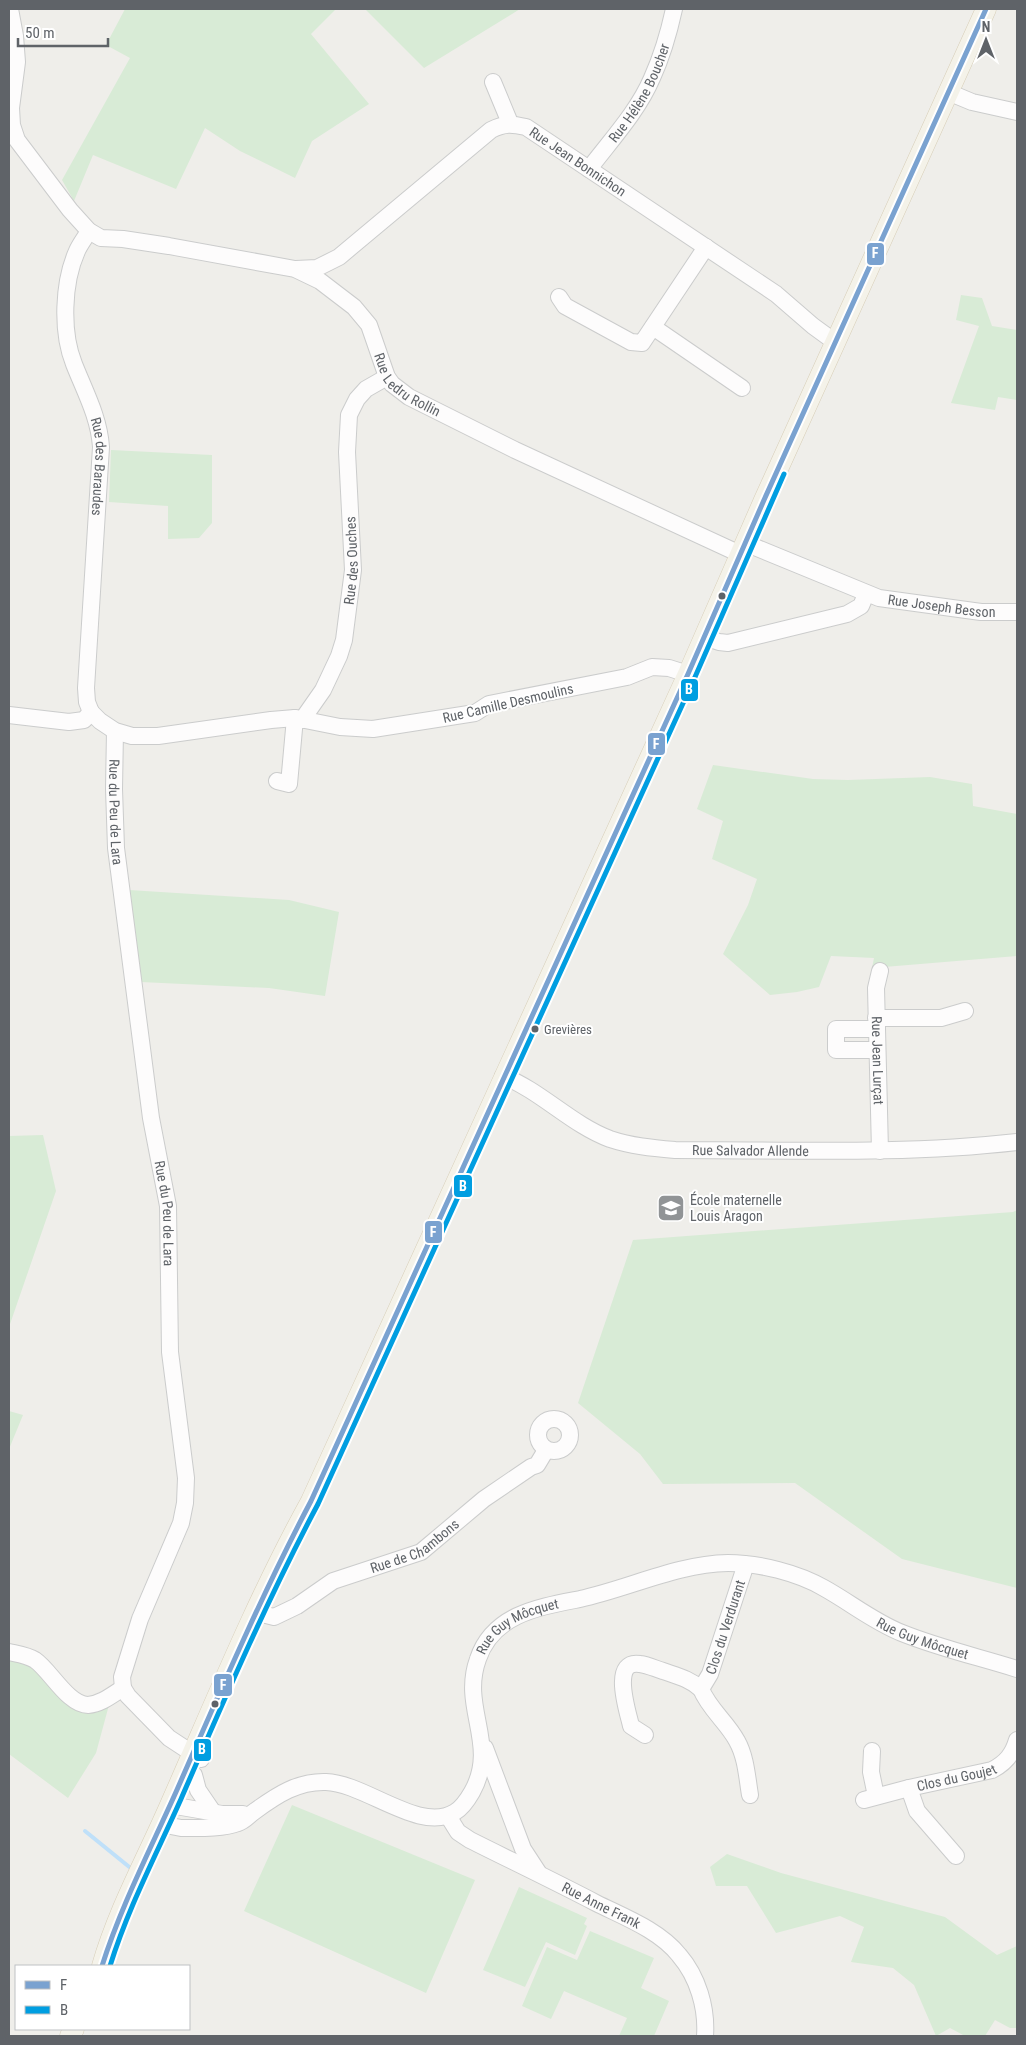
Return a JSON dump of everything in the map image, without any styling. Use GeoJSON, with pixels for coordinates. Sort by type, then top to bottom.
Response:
{"type":"FeatureCollection","features":[{"type":"Feature","properties":{"kind":"main road"},"geometry":{"type":"LineString","coordinates":[[103,1965],[115,1949],[171,1814],[262,1612],[296,1547],[310,1501],[688,674],[835,342],[986,9]]}},
{"type":"Feature","properties":{"kind":"street"},"geometry":{"type":"LineString","coordinates":[[10,9],[15,36],[16,62],[11,108],[14,132],[17,140],[70,210],[89,231]]}},
{"type":"Feature","properties":{"kind":"street","name":"Rue Hélène Boucher"},"geometry":{"type":"LineString","coordinates":[[589,169],[638,103],[652,79],[670,28],[674,9]]}},
{"type":"Feature","properties":{"kind":"street"},"geometry":{"type":"LineString","coordinates":[[295,269],[317,268],[338,257],[491,130],[502,124],[510,123],[493,82]]}},
{"type":"Feature","properties":{"kind":"street"},"geometry":{"type":"LineString","coordinates":[[948,92],[972,102],[1017,112]]}},
{"type":"Feature","properties":{"kind":"street","name":"Rue Jean Bonnichon"},"geometry":{"type":"LineString","coordinates":[[510,123],[526,127],[776,294],[835,342]]}},
{"type":"Feature","properties":{"kind":"street","name":"Rue Ledru Rollin"},"geometry":{"type":"LineString","coordinates":[[89,231],[101,238],[160,244],[295,269],[320,281],[354,307],[369,326],[387,377],[392,384],[409,397],[515,450],[743,549],[866,594]]}},
{"type":"Feature","properties":{"kind":"street","name":"Rue des Baraudes"},"geometry":{"type":"LineString","coordinates":[[89,231],[78,249],[69,274],[66,307],[67,334],[73,362],[89,397],[100,432],[101,447],[86,688],[87,702],[91,712]]}},
{"type":"Feature","properties":{"kind":"street"},"geometry":{"type":"LineString","coordinates":[[559,297],[565,306],[631,342],[642,343],[706,247]]}},
{"type":"Feature","properties":{"kind":"street"},"geometry":{"type":"LineString","coordinates":[[653,328],[742,388]]}},
{"type":"Feature","properties":{"kind":"street","name":"Rue des Ouches"},"geometry":{"type":"LineString","coordinates":[[299,719],[323,690],[339,656],[344,640],[353,570],[347,452],[350,415],[357,399],[366,388],[387,377]]}},
{"type":"Feature","properties":{"kind":"street"},"geometry":{"type":"LineString","coordinates":[[704,637],[728,643],[847,614],[861,606],[866,594]]}},
{"type":"Feature","properties":{"kind":"street","name":"Rue Joseph Besson"},"geometry":{"type":"LineString","coordinates":[[866,594],[895,602],[981,612],[1017,612]]}},
{"type":"Feature","properties":{"kind":"street","name":"Rue Camille Desmoulins"},"geometry":{"type":"LineString","coordinates":[[91,712],[115,731],[132,736],[158,736],[299,719],[340,727],[373,728],[475,713],[489,704],[626,678],[652,667],[669,668],[688,674]]}},
{"type":"Feature","properties":{"kind":"street"},"geometry":{"type":"LineString","coordinates":[[9,715],[69,722],[84,720],[91,712]]}},
{"type":"Feature","properties":{"kind":"street"},"geometry":{"type":"LineString","coordinates":[[277,781],[289,784],[299,719]]}},
{"type":"Feature","properties":{"kind":"street","name":"Rue du Peu de Lara"},"geometry":{"type":"LineString","coordinates":[[115,731],[116,848],[151,1118],[168,1206],[170,1352],[186,1478],[185,1503],[181,1523],[140,1619],[122,1677],[123,1688]]}},
{"type":"Feature","properties":{"kind":"street","name":"Rue Jean Lurçat"},"geometry":{"type":"LineString","coordinates":[[880,971],[876,988],[880,1151]]}},
{"type":"Feature","properties":{"kind":"street"},"geometry":{"type":"LineString","coordinates":[[877,1050],[836,1050],[836,1029],[876,1023],[941,1018],[965,1011]]}},
{"type":"Feature","properties":{"kind":"street","name":"Rue Salvador Allende"},"geometry":{"type":"LineString","coordinates":[[503,1076],[518,1083],[608,1138],[640,1148],[675,1150],[880,1151],[963,1148],[1017,1142]]}},
{"type":"Feature","properties":{"kind":"street","name":"Rue de Chambons"},"geometry":{"type":"LineString","coordinates":[[262,1612],[274,1617],[297,1606],[332,1581],[421,1552],[484,1499],[531,1467],[538,1465],[546,1450]]}},
{"type":"Feature","properties":{"kind":"street","name":"Rue Guy Môcquet"},"geometry":{"type":"LineString","coordinates":[[448,1816],[460,1808],[473,1790],[481,1772],[483,1743],[474,1708],[473,1688],[475,1669],[484,1644],[497,1628],[506,1621],[539,1608],[603,1594],[680,1570],[718,1564],[744,1564],[798,1576],[823,1587],[875,1620],[902,1633],[1017,1669]]}},
{"type":"Feature","properties":{"kind":"street","name":"Clos du Verdurant"},"geometry":{"type":"LineString","coordinates":[[701,1689],[710,1674],[744,1570],[744,1564]]}},
{"type":"Feature","properties":{"kind":"street"},"geometry":{"type":"LineString","coordinates":[[9,1652],[24,1655],[36,1661],[65,1691],[77,1701],[87,1705],[103,1700],[123,1688],[128,1696],[195,1762],[195,1783],[202,1799],[213,1812]]}},
{"type":"Feature","properties":{"kind":"street","name":"Clos du Verdurant"},"geometry":{"type":"LineString","coordinates":[[645,1735],[631,1726],[622,1684],[624,1673],[629,1666],[639,1664],[693,1682],[701,1689],[706,1701],[737,1739],[742,1751],[750,1795]]}},
{"type":"Feature","properties":{"kind":"street","name":"Clos du Goujet"},"geometry":{"type":"LineString","coordinates":[[872,1751],[870,1798],[992,1770],[1004,1763],[1013,1761],[1017,1740]]}},
{"type":"Feature","properties":{"kind":"street"},"geometry":{"type":"LineString","coordinates":[[483,1743],[523,1849],[539,1874]]}},
{"type":"Feature","properties":{"kind":"street"},"geometry":{"type":"LineString","coordinates":[[171,1814],[192,1828],[241,1823],[250,1814],[273,1798],[295,1786],[316,1782],[349,1786],[424,1817],[441,1818],[448,1816]]}},
{"type":"Feature","properties":{"kind":"street","name":"Clos du Goujet"},"geometry":{"type":"LineString","coordinates":[[909,1788],[917,1811],[956,1856]]}},
{"type":"Feature","properties":{"kind":"street"},"geometry":{"type":"LineString","coordinates":[[171,1814],[213,1812],[230,1815],[250,1814]]}},
{"type":"Feature","properties":{"kind":"street","name":"Rue Anne Frank"},"geometry":{"type":"LineString","coordinates":[[448,1816],[458,1832],[470,1840],[645,1928],[664,1940],[687,1965],[698,1988],[706,2026],[705,2036]]}},
{"type":"Feature","properties":{"kind":"green space"},"geometry":{"type":"Polygon","coordinates":[[[125,9],[336,9],[311,34],[369,104],[312,141],[295,178],[240,151],[205,128],[176,189],[93,155],[74,201],[62,180],[130,58],[106,45],[125,9]]]}},
{"type":"Feature","properties":{"kind":"green space"},"geometry":{"type":"Polygon","coordinates":[[[365,9],[520,9],[424,68],[365,9]]]}},
{"type":"Feature","properties":{"kind":"green space"},"geometry":{"type":"Polygon","coordinates":[[[961,295],[982,298],[992,326],[1017,330],[1017,400],[998,397],[995,410],[951,403],[979,326],[956,320],[961,295]]]}},
{"type":"Feature","properties":{"kind":"green space"},"geometry":{"type":"Polygon","coordinates":[[[111,450],[212,455],[212,523],[199,538],[168,539],[168,506],[109,502],[111,450]]]}},
{"type":"Feature","properties":{"kind":"green space"},"geometry":{"type":"Polygon","coordinates":[[[713,765],[813,779],[848,780],[930,777],[972,784],[973,806],[1017,814],[1017,956],[872,968],[874,958],[831,956],[819,987],[770,995],[723,954],[748,905],[757,879],[712,859],[723,821],[697,809],[713,765]]]}},
{"type":"Feature","properties":{"kind":"green space"},"geometry":{"type":"Polygon","coordinates":[[[129,890],[289,900],[339,912],[325,996],[269,988],[141,982],[129,890]]]}},
{"type":"Feature","properties":{"kind":"green space"},"geometry":{"type":"Polygon","coordinates":[[[43,1135],[56,1191],[9,1327],[9,1136],[43,1135]]]}},
{"type":"Feature","properties":{"kind":"green space"},"geometry":{"type":"Polygon","coordinates":[[[1017,1210],[1017,1588],[902,1559],[795,1483],[663,1484],[640,1454],[578,1403],[633,1240],[1013,1212],[1017,1210]]]}},
{"type":"Feature","properties":{"kind":"green space"},"geometry":{"type":"Polygon","coordinates":[[[9,1411],[23,1415],[9,1449],[9,1411]]]}},
{"type":"Feature","properties":{"kind":"green space"},"geometry":{"type":"Polygon","coordinates":[[[9,1657],[28,1663],[80,1712],[109,1705],[96,1753],[68,1798],[9,1754],[9,1657]]]}},
{"type":"Feature","properties":{"kind":"green space"},"geometry":{"type":"Polygon","coordinates":[[[292,1805],[475,1880],[426,1993],[244,1911],[292,1805]]]}},
{"type":"Feature","properties":{"kind":"green space"},"geometry":{"type":"Polygon","coordinates":[[[727,1854],[781,1873],[945,1917],[997,1955],[1017,1946],[1017,2028],[1010,2028],[995,2020],[985,2036],[965,2036],[950,2028],[936,2036],[914,1985],[893,1968],[851,1962],[864,1927],[840,1916],[776,1933],[747,1886],[716,1886],[710,1867],[727,1854]]]}},
{"type":"Feature","properties":{"kind":"green space"},"geometry":{"type":"Polygon","coordinates":[[[519,1887],[587,1918],[584,1924],[587,1926],[575,1955],[546,1942],[525,1987],[483,1970],[519,1887]]]}},
{"type":"Feature","properties":{"kind":"green space"},"geometry":{"type":"Polygon","coordinates":[[[590,1931],[654,1958],[641,1988],[669,2001],[654,2036],[619,2036],[627,2018],[564,1991],[551,2019],[522,2006],[547,1947],[577,1960],[590,1931]]]}},
{"type":"Feature","properties":{"kind":"waterway"},"geometry":{"type":"LineString","coordinates":[[85,1831],[133,1870]]}},
{"type":"Feature","properties":{"kind":"transit line","name":"F"},"geometry":{"type":"LineString","coordinates":[[102,1965],[127,1900],[241,1645],[311,1501],[688,674],[764,500],[986,9]]}},
{"type":"Feature","properties":{"kind":"transit line","name":"B"},"geometry":{"type":"LineString","coordinates":[[110,1965],[134,1902],[246,1650],[318,1504],[695,677],[784,474]]}},
{"type":"Feature","properties":{"kind":"place","name":"Grevières"},"geometry":{"type":"Point","coordinates":[535,1029]}},
{"type":"Feature","properties":{"kind":"place","name":"École maternelle Louis Aragon"},"geometry":{"type":"Point","coordinates":[671,1208]}}]}
